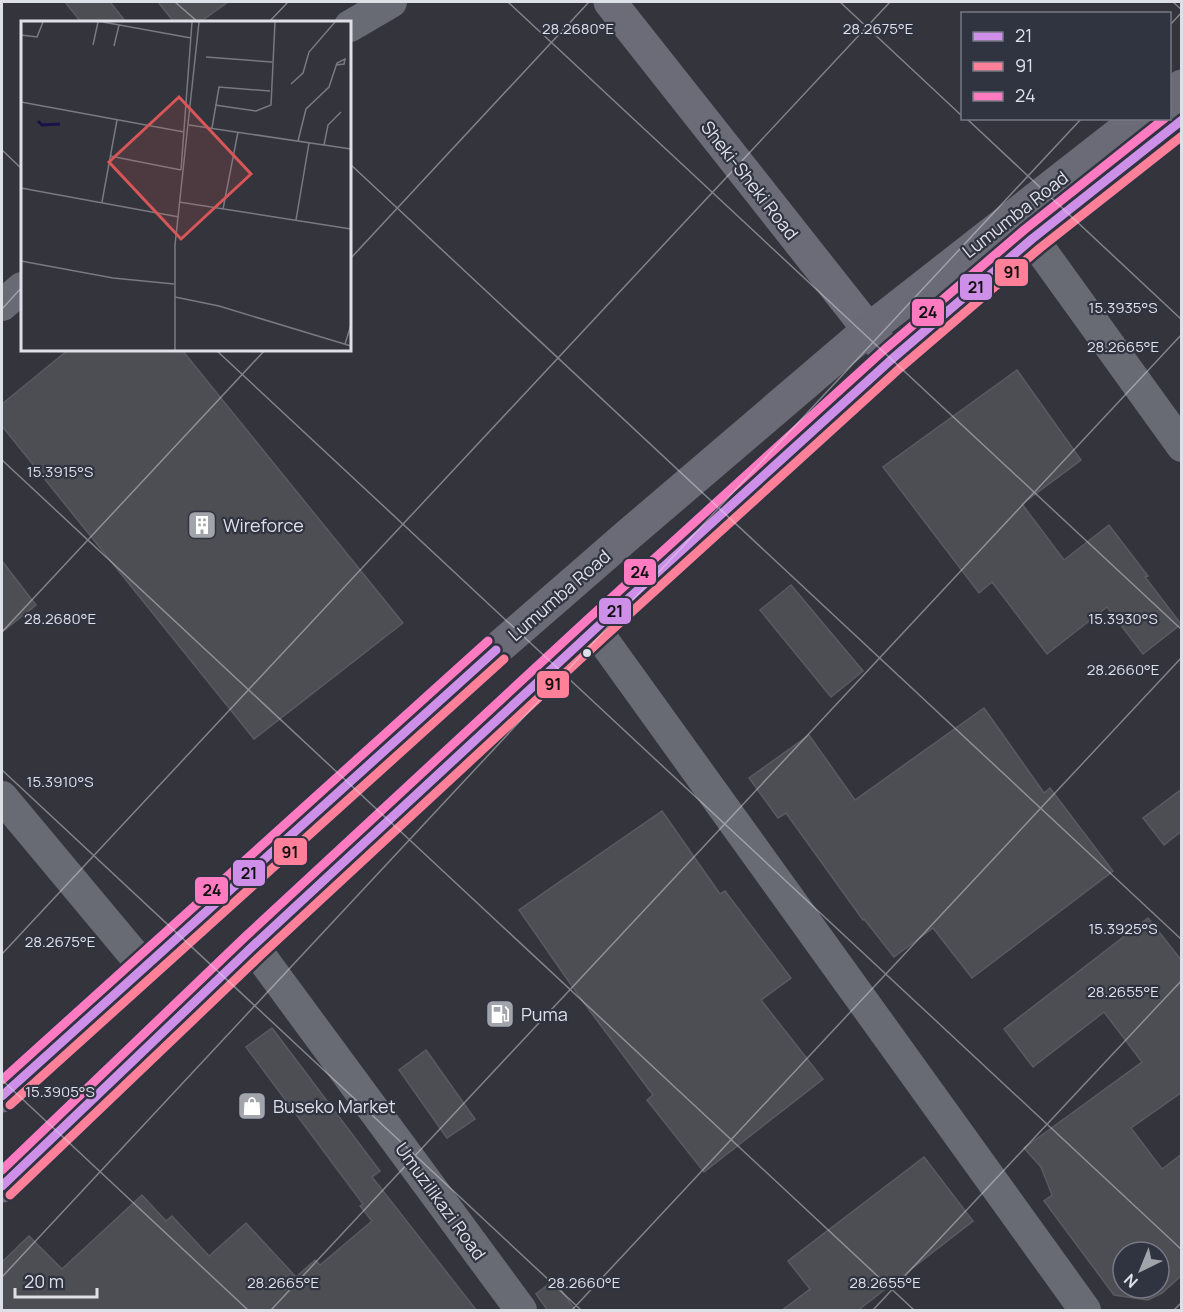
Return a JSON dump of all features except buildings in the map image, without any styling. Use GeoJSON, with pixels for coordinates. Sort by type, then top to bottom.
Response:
{"type":"FeatureCollection","features":[{"type":"Feature","properties":{"kind":"main road","name":"Lumumba Road"},"geometry":{"type":"LineString","coordinates":[[2,1186],[253,946],[892,358],[1023,227],[1137,120]]}},
{"type":"Feature","properties":{"kind":"main road","name":"Lumumba Road"},"geometry":{"type":"LineString","coordinates":[[2,1096],[490,655],[868,330],[1182,120]]}},
{"type":"Feature","properties":{"kind":"street"},"geometry":{"type":"LineString","coordinates":[[351,25],[391,2]]}},
{"type":"Feature","properties":{"kind":"street","name":"Sheki-Sheki Road"},"geometry":{"type":"LineString","coordinates":[[610,2],[892,358]]}},
{"type":"Feature","properties":{"kind":"street"},"geometry":{"type":"LineString","coordinates":[[1023,227],[1182,446]]}},
{"type":"Feature","properties":{"kind":"street"},"geometry":{"type":"LineString","coordinates":[[2,305],[21,289]]}},
{"type":"Feature","properties":{"kind":"street"},"geometry":{"type":"LineString","coordinates":[[595,629],[1086,1311]]}},
{"type":"Feature","properties":{"kind":"street"},"geometry":{"type":"LineString","coordinates":[[2,797],[144,967]]}},
{"type":"Feature","properties":{"kind":"street","name":"Umuzilikazi Road"},"geometry":{"type":"LineString","coordinates":[[253,946],[521,1311]]}},
{"type":"Feature","properties":{"kind":"transit line","name":"24"},"geometry":{"type":"LineString","coordinates":[[2,1170],[245,937],[587,620],[884,350],[1024,230],[1162,120]]}},
{"type":"Feature","properties":{"kind":"transit line","name":"21"},"geometry":{"type":"LineString","coordinates":[[2,1186],[253,946],[595,629],[892,359],[1032,239],[1182,120]]}},
{"type":"Feature","properties":{"kind":"transit line","name":"91"},"geometry":{"type":"LineString","coordinates":[[10,1195],[261,955],[603,638],[900,368],[1040,248],[1182,136]]}},
{"type":"Feature","properties":{"kind":"transit line","name":"24"},"geometry":{"type":"LineString","coordinates":[[2,1080],[488,641]]}},
{"type":"Feature","properties":{"kind":"transit line","name":"21"},"geometry":{"type":"LineString","coordinates":[[2,1096],[496,650]]}},
{"type":"Feature","properties":{"kind":"transit line","name":"91"},"geometry":{"type":"LineString","coordinates":[[10,1105],[504,659]]}},
{"type":"Feature","properties":{"kind":"place","name":"Wireforce"},"geometry":{"type":"Point","coordinates":[202,525]}},
{"type":"Feature","properties":{"kind":"place","name":"Puma"},"geometry":{"type":"Point","coordinates":[500,1014]}},
{"type":"Feature","properties":{"kind":"place","name":"Buseko Market"},"geometry":{"type":"Point","coordinates":[252,1106]}}]}
